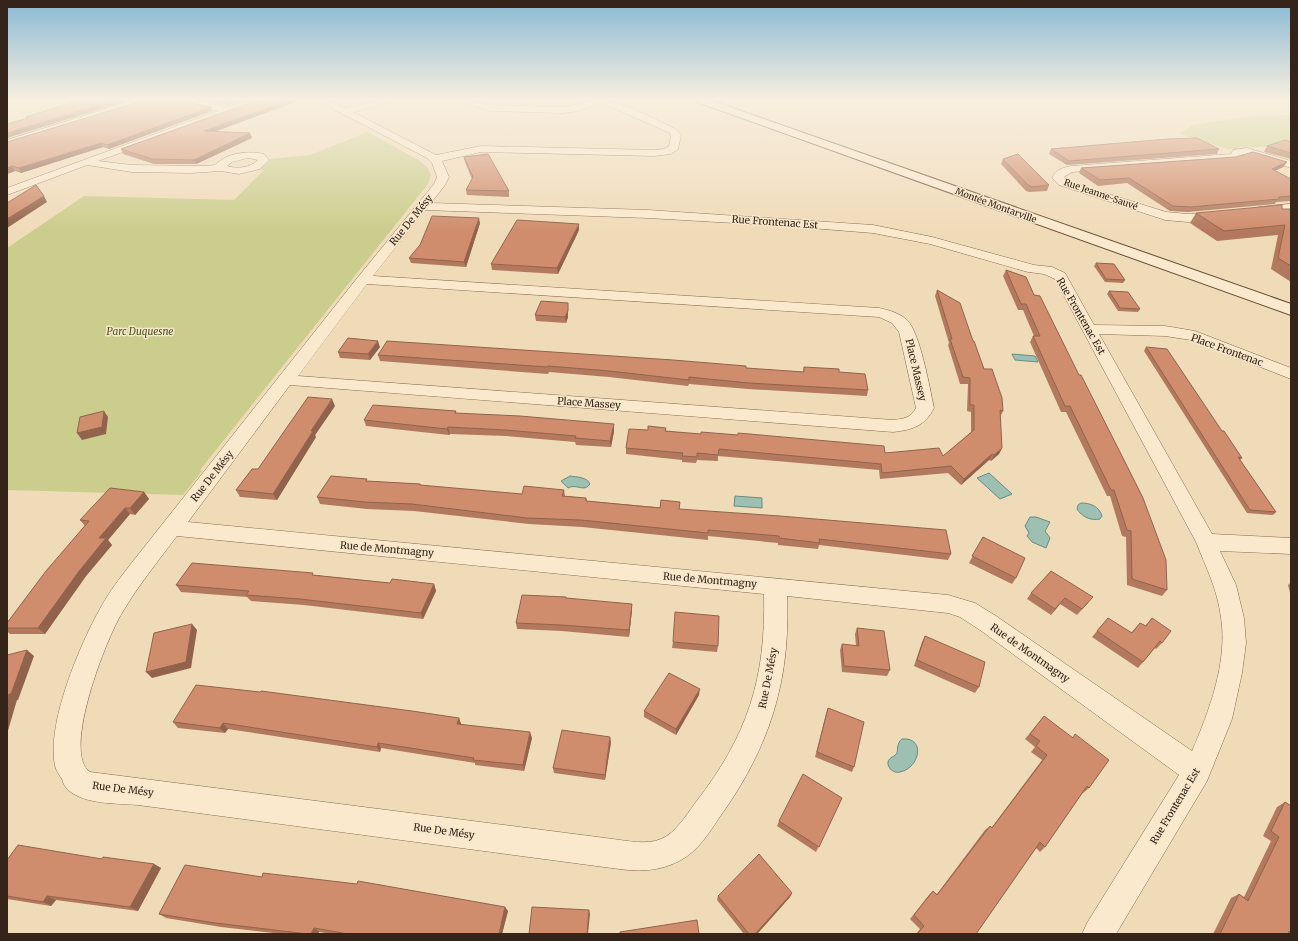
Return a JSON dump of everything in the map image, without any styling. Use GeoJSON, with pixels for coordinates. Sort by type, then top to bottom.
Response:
{"type":"FeatureCollection","features":[{"type":"Feature","properties":{"kind":"street"},"geometry":{"type":"LineString","coordinates":[[7,192],[135,144]]}},
{"type":"Feature","properties":{"kind":"street"},"geometry":{"type":"LineString","coordinates":[[406,144],[435,159],[478,149],[654,153],[667,152],[674,147],[675,144]]}},
{"type":"Feature","properties":{"kind":"street","name":"Montée Montarville"},"geometry":{"type":"LineString","coordinates":[[824,144],[1291,310]]}},
{"type":"Feature","properties":{"kind":"street","name":"Montée Montarville"},"geometry":{"type":"LineString","coordinates":[[845,144],[1291,300]]}},
{"type":"Feature","properties":{"kind":"street","name":"Rue Jeanne-Sauvé"},"geometry":{"type":"LineString","coordinates":[[1228,214],[1188,218],[1165,216],[1063,183],[1058,178],[1064,171],[1072,169],[1231,157],[1236,156],[1237,152],[1247,151],[1291,165]]}},
{"type":"Feature","properties":{"kind":"street","name":"Rue De Mésy"},"geometry":{"type":"LineString","coordinates":[[435,159],[443,177],[439,185],[363,280],[134,577],[115,604],[106,620],[92,654],[69,724],[66,751],[68,763],[76,778],[92,787],[138,791],[645,858],[665,853],[682,842],[723,791],[750,743],[766,703],[774,656],[775,586]]}},
{"type":"Feature","properties":{"kind":"street"},"geometry":{"type":"LineString","coordinates":[[86,162],[105,167],[123,168],[206,170],[222,168]]}},
{"type":"Feature","properties":{"kind":"street","name":"Rue Frontenac Est"},"geometry":{"type":"LineString","coordinates":[[422,206],[648,214],[873,229],[902,234],[1033,269],[1054,273],[1060,276],[1206,542],[1225,585],[1233,618],[1234,643],[1230,673],[1219,719],[1197,771],[1098,934]]}},
{"type":"Feature","properties":{"kind":"street"},"geometry":{"type":"LineString","coordinates":[[1252,212],[1291,208]]}},
{"type":"Feature","properties":{"kind":"street","name":"Place Massey"},"geometry":{"type":"LineString","coordinates":[[286,380],[893,426],[910,424],[916,421],[925,408],[907,329],[897,320],[883,314],[869,311],[363,280]]}},
{"type":"Feature","properties":{"kind":"street","name":"Place Frontenac"},"geometry":{"type":"LineString","coordinates":[[1089,329],[1165,331],[1195,336],[1291,374]]}},
{"type":"Feature","properties":{"kind":"street","name":"Rue de Montmagny"},"geometry":{"type":"LineString","coordinates":[[172,528],[939,603],[967,610],[988,623],[1197,771]]}},
{"type":"Feature","properties":{"kind":"street"},"geometry":{"type":"LineString","coordinates":[[1206,542],[1291,546]]}},
{"type":"Feature","properties":{"kind":"green space","name":"Parc Duquesne"},"geometry":{"type":"Polygon","coordinates":[[[338,144],[389,144],[420,161],[427,167],[431,175],[428,184],[200,470],[202,471],[183,495],[7,490],[7,248],[84,196],[234,200],[264,170],[257,169],[267,164],[270,159],[310,155],[338,144]]]}},
{"type":"Feature","properties":{"kind":"green space"},"geometry":{"type":"Polygon","coordinates":[[[1212,144],[1291,144],[1251,147],[1241,146],[1236,149],[1228,149],[1212,144]]]}},
{"type":"Feature","properties":{"kind":"green space"},"geometry":{"type":"Polygon","coordinates":[[[1079,229],[1291,303],[1291,306],[1076,231],[1079,229]]]}},
{"type":"Feature","properties":{"kind":"shaded area"},"geometry":{"type":"Polygon","coordinates":[[[1012,354],[1035,356],[1038,362],[1015,360],[1012,354]]]}},
{"type":"Feature","properties":{"kind":"shaded area"},"geometry":{"type":"Polygon","coordinates":[[[989,473],[1012,494],[1000,499],[977,478],[989,473]]]}},
{"type":"Feature","properties":{"kind":"shaded area"},"geometry":{"type":"Polygon","coordinates":[[[570,476],[587,480],[590,484],[585,488],[568,488],[561,481],[570,476]]]}},
{"type":"Feature","properties":{"kind":"shaded area"},"geometry":{"type":"Polygon","coordinates":[[[735,496],[762,498],[762,508],[734,506],[735,496]]]}},
{"type":"Feature","properties":{"kind":"shaded area"},"geometry":{"type":"Polygon","coordinates":[[[1081,503],[1091,504],[1096,507],[1102,516],[1100,519],[1090,519],[1081,514],[1077,509],[1078,505],[1081,503]]]}},
{"type":"Feature","properties":{"kind":"shaded area"},"geometry":{"type":"Polygon","coordinates":[[[1030,517],[1036,517],[1050,522],[1045,531],[1050,538],[1046,548],[1032,542],[1027,536],[1029,533],[1025,526],[1030,517]]]}},
{"type":"Feature","properties":{"kind":"shaded area"},"geometry":{"type":"Polygon","coordinates":[[[902,739],[910,740],[915,743],[918,753],[912,765],[900,772],[895,772],[890,768],[888,762],[897,753],[898,744],[902,739]]]}},
{"type":"Feature","properties":{"kind":"building"},"geometry":{"type":"Polygon","coordinates":[[[7,144],[98,144],[19,168],[12,166],[7,168],[7,144]]]}},
{"type":"Feature","properties":{"kind":"building"},"geometry":{"type":"Polygon","coordinates":[[[135,144],[227,144],[194,160],[152,159],[121,149],[135,144]]]}},
{"type":"Feature","properties":{"kind":"building"},"geometry":{"type":"Polygon","coordinates":[[[1110,144],[1209,144],[1219,149],[1069,161],[1051,149],[1110,144]]]}},
{"type":"Feature","properties":{"kind":"building"},"geometry":{"type":"Polygon","coordinates":[[[1273,144],[1291,144],[1291,153],[1267,146],[1273,144]]]}},
{"type":"Feature","properties":{"kind":"building"},"geometry":{"type":"Polygon","coordinates":[[[1253,152],[1287,162],[1272,169],[1291,179],[1291,196],[1279,197],[1279,199],[1191,207],[1173,206],[1129,178],[1100,180],[1081,168],[1236,157],[1253,152]]]}},
{"type":"Feature","properties":{"kind":"building"},"geometry":{"type":"Polygon","coordinates":[[[488,154],[509,191],[466,190],[473,177],[464,157],[488,154]]]}},
{"type":"Feature","properties":{"kind":"building"},"geometry":{"type":"Polygon","coordinates":[[[1018,154],[1049,185],[1032,187],[1028,185],[1003,159],[1018,154]]]}},
{"type":"Feature","properties":{"kind":"building"},"geometry":{"type":"Polygon","coordinates":[[[36,185],[44,196],[7,219],[7,203],[36,185]]]}},
{"type":"Feature","properties":{"kind":"building"},"geometry":{"type":"Polygon","coordinates":[[[1282,205],[1282,209],[1291,209],[1291,266],[1278,258],[1285,225],[1224,231],[1196,213],[1282,205]]]}},
{"type":"Feature","properties":{"kind":"building"},"geometry":{"type":"Polygon","coordinates":[[[432,216],[479,218],[464,262],[409,258],[420,245],[432,216]]]}},
{"type":"Feature","properties":{"kind":"building"},"geometry":{"type":"Polygon","coordinates":[[[517,220],[579,224],[557,268],[491,264],[517,220]]]}},
{"type":"Feature","properties":{"kind":"building"},"geometry":{"type":"Polygon","coordinates":[[[1096,263],[1114,264],[1125,280],[1106,279],[1096,263]]]}},
{"type":"Feature","properties":{"kind":"building"},"geometry":{"type":"Polygon","coordinates":[[[1006,270],[1026,277],[1034,295],[1040,296],[1079,375],[1081,375],[1124,460],[1143,498],[1166,560],[1167,590],[1132,579],[1131,531],[1127,530],[1114,490],[1111,490],[1070,406],[1065,406],[1033,336],[1040,336],[1026,304],[1021,304],[1006,270]]]}},
{"type":"Feature","properties":{"kind":"building"},"geometry":{"type":"Polygon","coordinates":[[[937,290],[960,303],[984,369],[992,369],[1002,398],[1003,411],[1000,410],[1002,448],[994,455],[992,454],[964,479],[951,466],[882,473],[881,464],[719,449],[718,455],[697,453],[697,457],[682,456],[683,453],[626,448],[629,429],[648,430],[648,426],[666,428],[665,431],[701,434],[701,432],[738,435],[738,433],[884,446],[885,453],[939,448],[943,456],[974,430],[974,405],[970,405],[970,378],[963,377],[950,339],[952,339],[937,290]]]}},
{"type":"Feature","properties":{"kind":"building"},"geometry":{"type":"Polygon","coordinates":[[[1109,291],[1128,292],[1140,309],[1120,308],[1109,291]]]}},
{"type":"Feature","properties":{"kind":"building"},"geometry":{"type":"Polygon","coordinates":[[[541,301],[568,303],[568,311],[565,317],[535,315],[541,301]]]}},
{"type":"Feature","properties":{"kind":"building"},"geometry":{"type":"Polygon","coordinates":[[[348,338],[378,341],[368,354],[338,352],[348,338]]]}},
{"type":"Feature","properties":{"kind":"building"},"geometry":{"type":"Polygon","coordinates":[[[387,341],[673,360],[746,366],[746,368],[804,372],[804,367],[839,369],[839,372],[865,374],[868,390],[749,383],[689,377],[689,380],[548,366],[378,355],[387,341]]]}},
{"type":"Feature","properties":{"kind":"building"},"geometry":{"type":"Polygon","coordinates":[[[1146,347],[1167,349],[1222,431],[1224,431],[1242,458],[1238,457],[1276,512],[1250,510],[1146,347]]]}},
{"type":"Feature","properties":{"kind":"building"},"geometry":{"type":"Polygon","coordinates":[[[308,397],[332,399],[273,494],[236,490],[252,469],[258,469],[308,397]]]}},
{"type":"Feature","properties":{"kind":"building"},"geometry":{"type":"Polygon","coordinates":[[[373,405],[456,411],[455,413],[520,416],[614,424],[610,441],[575,438],[576,436],[505,430],[448,427],[447,429],[364,420],[373,405]]]}},
{"type":"Feature","properties":{"kind":"building"},"geometry":{"type":"Polygon","coordinates":[[[104,411],[102,427],[77,433],[80,417],[104,411]]]}},
{"type":"Feature","properties":{"kind":"building"},"geometry":{"type":"Polygon","coordinates":[[[331,476],[367,479],[366,481],[420,484],[522,494],[524,486],[564,490],[562,496],[586,498],[586,501],[660,508],[661,500],[680,502],[679,509],[946,530],[951,554],[819,539],[820,543],[779,538],[779,536],[708,530],[708,533],[581,520],[527,518],[412,504],[364,502],[317,497],[331,476]]]}},
{"type":"Feature","properties":{"kind":"building"},"geometry":{"type":"Polygon","coordinates":[[[110,488],[144,492],[130,508],[125,508],[99,538],[106,538],[80,570],[38,628],[7,628],[7,623],[46,571],[89,521],[80,520],[110,488]]]}},
{"type":"Feature","properties":{"kind":"building"},"geometry":{"type":"Polygon","coordinates":[[[983,537],[1025,558],[1016,578],[972,556],[983,537]]]}},
{"type":"Feature","properties":{"kind":"building"},"geometry":{"type":"Polygon","coordinates":[[[192,563],[313,573],[312,575],[390,583],[392,579],[434,584],[421,613],[300,599],[246,595],[249,591],[176,585],[192,563]]]}},
{"type":"Feature","properties":{"kind":"building"},"geometry":{"type":"Polygon","coordinates":[[[1051,571],[1093,597],[1082,609],[1065,598],[1055,609],[1031,593],[1051,571]]]}},
{"type":"Feature","properties":{"kind":"building"},"geometry":{"type":"Polygon","coordinates":[[[522,595],[566,597],[632,604],[629,630],[516,623],[522,595]]]}},
{"type":"Feature","properties":{"kind":"building"},"geometry":{"type":"Polygon","coordinates":[[[675,612],[719,616],[718,646],[673,642],[675,612]]]}},
{"type":"Feature","properties":{"kind":"building"},"geometry":{"type":"Polygon","coordinates":[[[1108,618],[1132,633],[1140,623],[1146,626],[1152,618],[1171,631],[1162,643],[1160,641],[1143,662],[1097,631],[1108,618]]]}},
{"type":"Feature","properties":{"kind":"building"},"geometry":{"type":"Polygon","coordinates":[[[192,624],[186,662],[146,672],[154,633],[192,624]]]}},
{"type":"Feature","properties":{"kind":"building"},"geometry":{"type":"Polygon","coordinates":[[[857,628],[884,631],[890,670],[844,666],[842,644],[859,646],[857,628]]]}},
{"type":"Feature","properties":{"kind":"building"},"geometry":{"type":"Polygon","coordinates":[[[925,636],[985,662],[979,687],[917,660],[925,636]]]}},
{"type":"Feature","properties":{"kind":"building"},"geometry":{"type":"Polygon","coordinates":[[[27,650],[11,694],[9,694],[7,702],[7,655],[27,650]]]}},
{"type":"Feature","properties":{"kind":"building"},"geometry":{"type":"Polygon","coordinates":[[[669,673],[700,689],[676,729],[644,711],[669,673]]]}},
{"type":"Feature","properties":{"kind":"building"},"geometry":{"type":"Polygon","coordinates":[[[196,685],[261,691],[412,711],[459,718],[457,724],[530,732],[523,765],[473,760],[474,758],[378,743],[377,747],[223,723],[220,728],[173,722],[196,685]]]}},
{"type":"Feature","properties":{"kind":"building"},"geometry":{"type":"Polygon","coordinates":[[[828,708],[864,722],[854,767],[817,752],[828,708]]]}},
{"type":"Feature","properties":{"kind":"building"},"geometry":{"type":"Polygon","coordinates":[[[1044,716],[1073,738],[1075,734],[1109,760],[1089,788],[1087,786],[1045,847],[1040,842],[976,934],[917,934],[924,926],[914,915],[933,891],[937,895],[990,826],[992,828],[1047,755],[1036,746],[1040,741],[1030,734],[1044,716]]]}},
{"type":"Feature","properties":{"kind":"building"},"geometry":{"type":"Polygon","coordinates":[[[562,730],[610,737],[605,775],[553,768],[562,730]]]}},
{"type":"Feature","properties":{"kind":"building"},"geometry":{"type":"Polygon","coordinates":[[[803,774],[842,798],[819,847],[779,821],[803,774]]]}},
{"type":"Feature","properties":{"kind":"building"},"geometry":{"type":"Polygon","coordinates":[[[1285,802],[1291,806],[1291,933],[1289,931],[1288,934],[1220,934],[1239,894],[1248,901],[1279,837],[1271,831],[1285,802]]]}},
{"type":"Feature","properties":{"kind":"building"},"geometry":{"type":"Polygon","coordinates":[[[18,845],[102,859],[103,857],[154,864],[130,907],[47,896],[43,902],[7,896],[7,860],[18,845]]]}},
{"type":"Feature","properties":{"kind":"building"},"geometry":{"type":"Polygon","coordinates":[[[759,854],[792,893],[755,934],[749,934],[718,896],[759,854]]]}},
{"type":"Feature","properties":{"kind":"building"},"geometry":{"type":"Polygon","coordinates":[[[185,865],[262,877],[263,873],[357,884],[358,881],[505,907],[499,934],[348,934],[314,928],[311,934],[308,934],[215,923],[159,914],[185,865]]]}},
{"type":"Feature","properties":{"kind":"building"},"geometry":{"type":"Polygon","coordinates":[[[532,907],[589,910],[587,934],[529,934],[532,907]]]}},
{"type":"Feature","properties":{"kind":"building"},"geometry":{"type":"Polygon","coordinates":[[[697,920],[699,934],[620,934],[620,932],[697,920]]]}}]}
